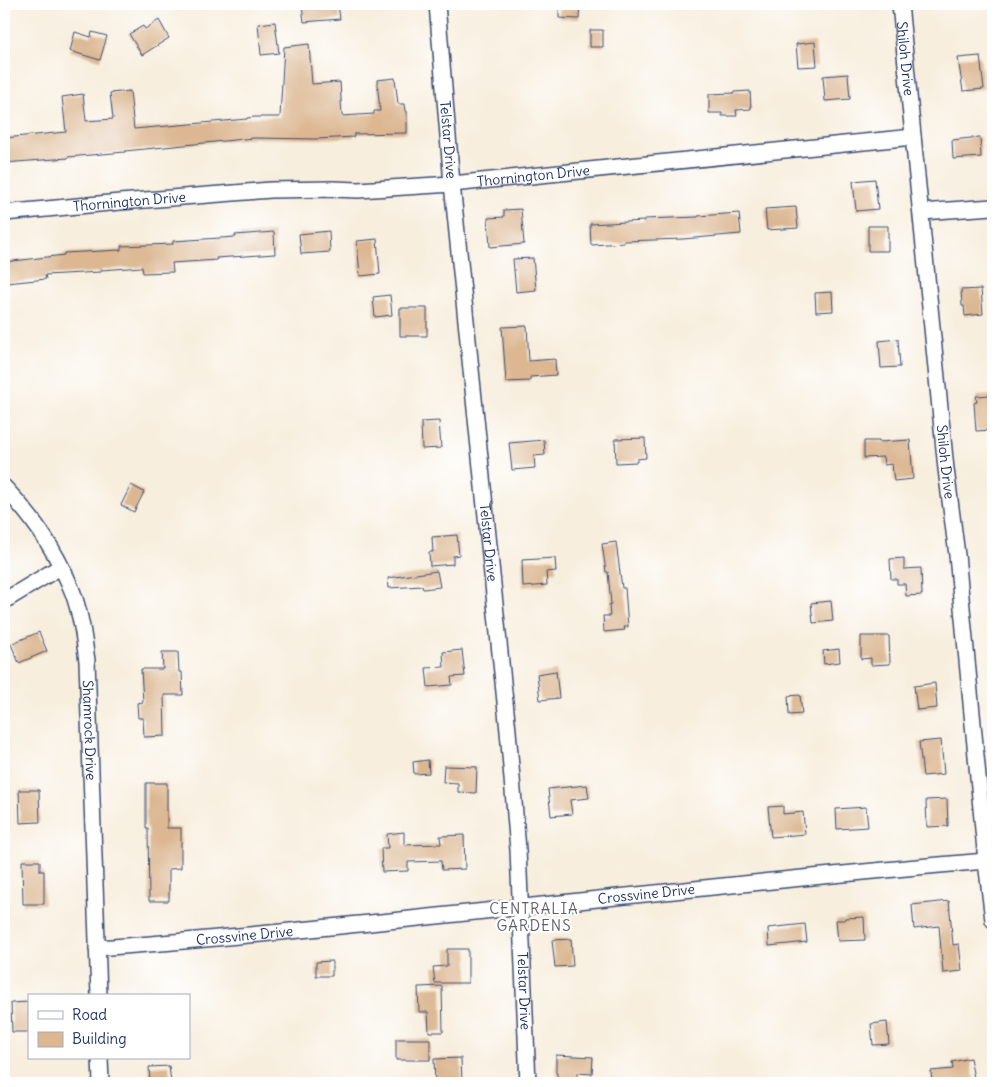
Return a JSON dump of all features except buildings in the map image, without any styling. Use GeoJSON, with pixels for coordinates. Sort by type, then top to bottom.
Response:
{"type":"FeatureCollection","features":[{"type":"Feature","properties":{"kind":"street","name":"Telstar Drive"},"geometry":{"type":"LineString","coordinates":[[436,4],[452,184],[508,731],[518,850],[528,1083]]}},
{"type":"Feature","properties":{"kind":"street","name":"Shiloh Drive"},"geometry":{"type":"LineString","coordinates":[[900,4],[993,920]]}},
{"type":"Feature","properties":{"kind":"street","name":"Thornington Drive"},"geometry":{"type":"LineString","coordinates":[[4,213],[271,190],[358,190],[452,184],[913,137]]}},
{"type":"Feature","properties":{"kind":"street"},"geometry":{"type":"LineString","coordinates":[[921,212],[993,207]]}},
{"type":"Feature","properties":{"kind":"street","name":"Shamrock Drive"},"geometry":{"type":"LineString","coordinates":[[4,487],[27,513],[46,540],[73,594],[82,627],[87,661],[99,994]]}},
{"type":"Feature","properties":{"kind":"street"},"geometry":{"type":"LineString","coordinates":[[4,600],[60,567]]}},
{"type":"Feature","properties":{"kind":"street","name":"Crossvine Drive"},"geometry":{"type":"LineString","coordinates":[[97,948],[173,943],[986,861]]}},
{"type":"Feature","properties":{"kind":"street"},"geometry":{"type":"LineString","coordinates":[[100,1060],[101,1083]]}},
{"type":"Feature","properties":{"kind":"district","name":"CENTRALIA GARDENS"},"geometry":{"type":"Point","coordinates":[534,916]}}]}
